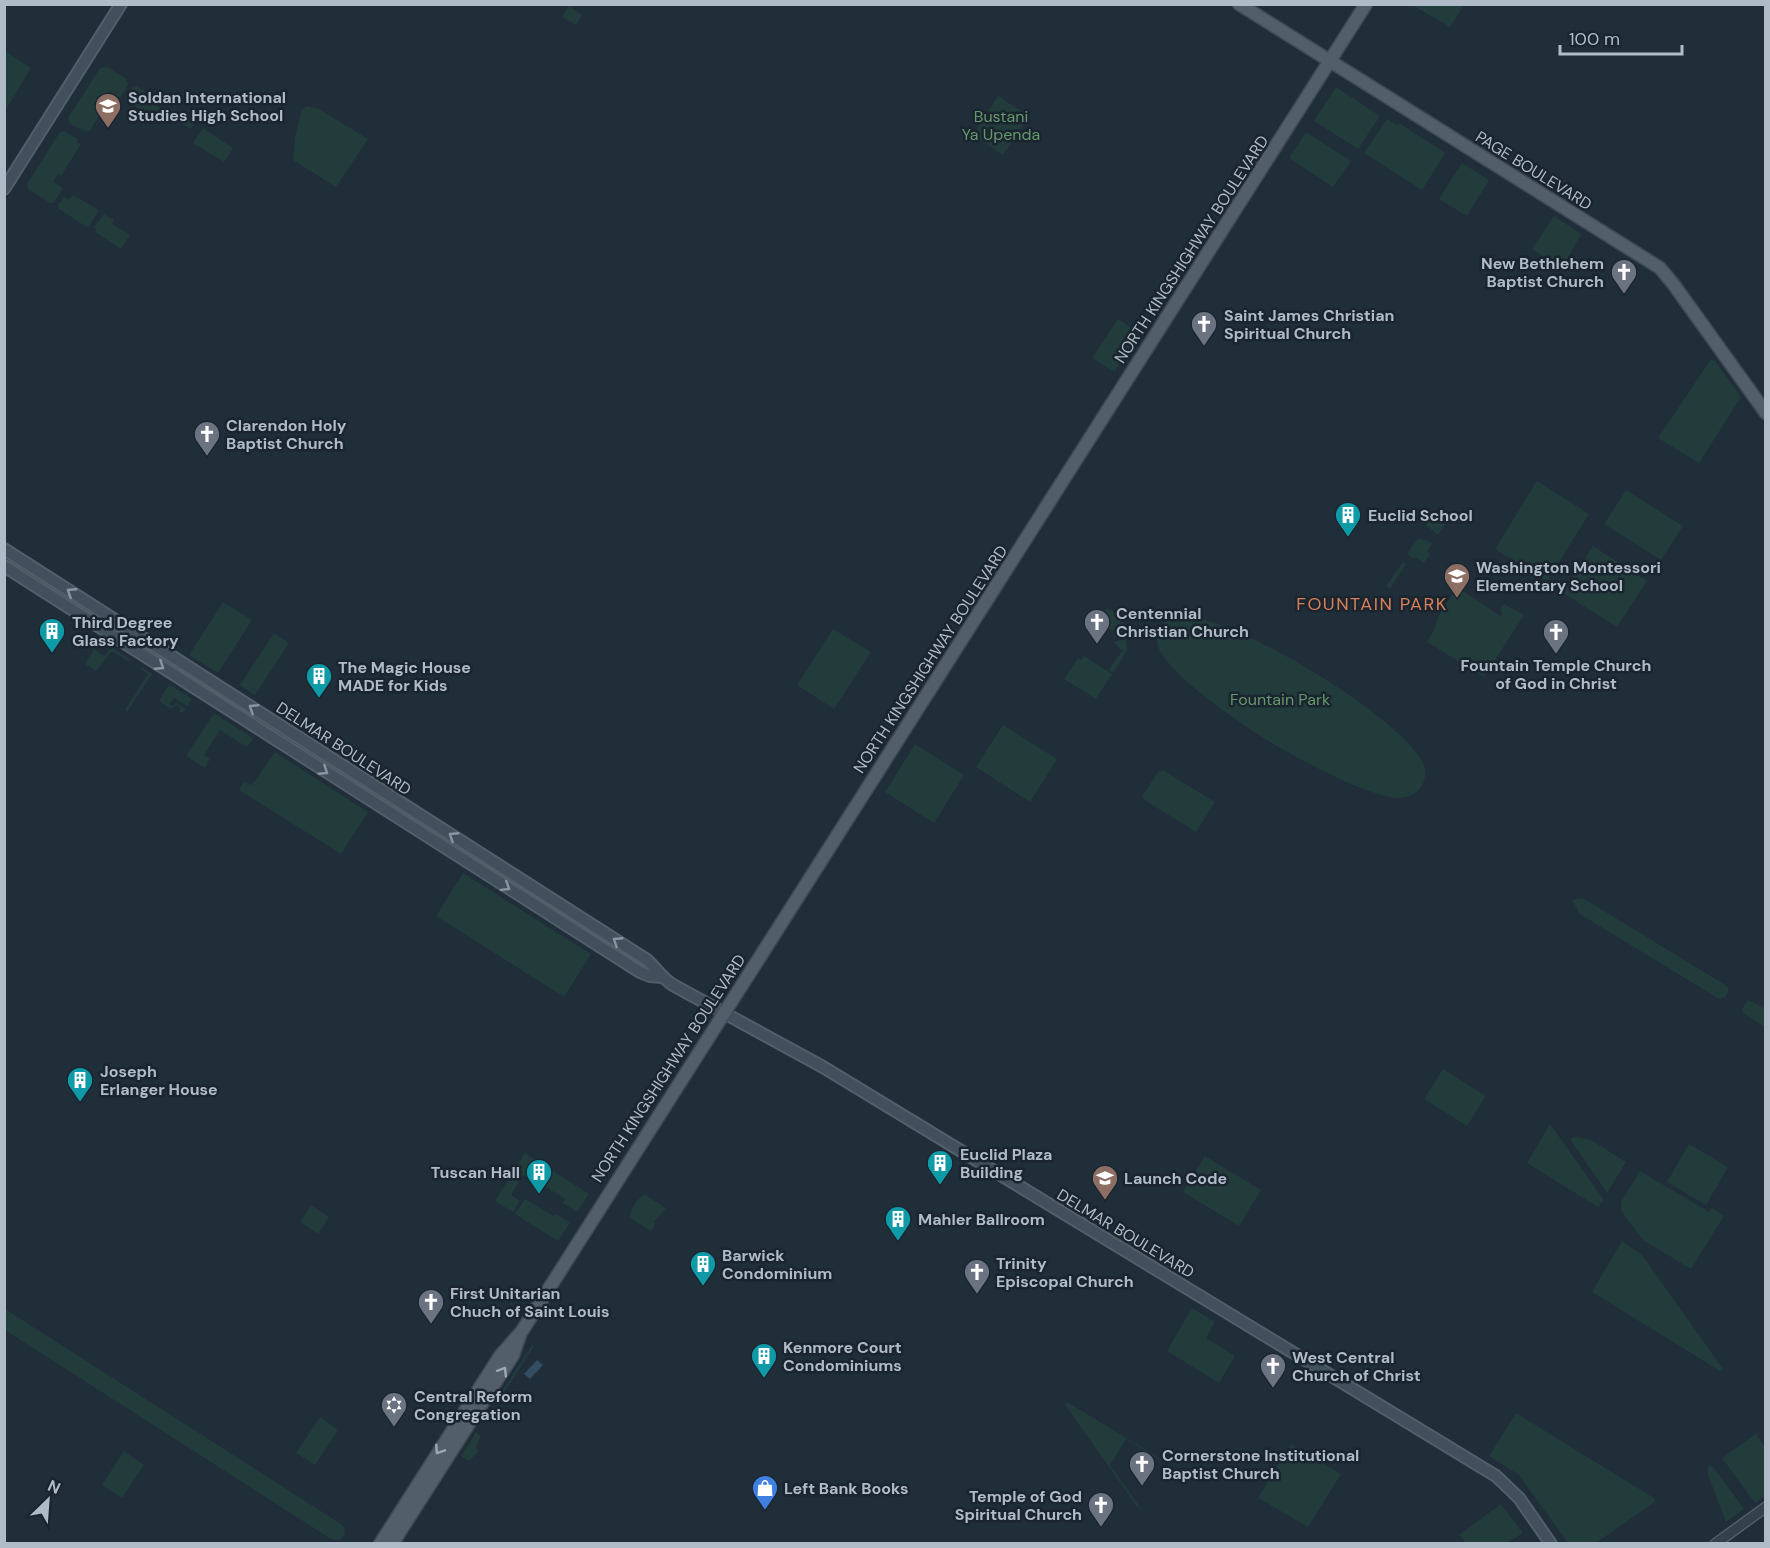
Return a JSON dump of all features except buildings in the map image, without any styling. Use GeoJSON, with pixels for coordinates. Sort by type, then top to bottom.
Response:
{"type":"FeatureCollection","features":[{"type":"Feature","properties":{"kind":"main road"},"geometry":{"type":"LineString","coordinates":[[4,189],[121,4]]}},
{"type":"Feature","properties":{"kind":"main road","name":"PAGE BOULEVARD"},"geometry":{"type":"LineString","coordinates":[[1239,4],[1660,268],[1766,413]]}},
{"type":"Feature","properties":{"kind":"main road","name":"NORTH KINGSHIGHWAY BOULEVARD"},"geometry":{"type":"LineString","coordinates":[[380,1544],[500,1356],[522,1331],[1366,4]]}},
{"type":"Feature","properties":{"kind":"main road","name":"DELMAR BOULEVARD"},"geometry":{"type":"LineString","coordinates":[[4,549],[647,960],[662,977],[823,1067],[1496,1476],[1519,1498],[1551,1544]]}},
{"type":"Feature","properties":{"kind":"main road","name":"DELMAR BOULEVARD"},"geometry":{"type":"LineString","coordinates":[[4,566],[633,968],[650,976],[662,977]]}},
{"type":"Feature","properties":{"kind":"main road","name":"NORTH KINGSHIGHWAY BOULEVARD"},"geometry":{"type":"LineString","coordinates":[[393,1544],[513,1355],[522,1331]]}},
{"type":"Feature","properties":{"kind":"street"},"geometry":{"type":"LineString","coordinates":[[1715,1544],[1766,1507]]}},
{"type":"Feature","properties":{"kind":"green space"},"geometry":{"type":"Polygon","coordinates":[[[1412,5],[1464,5],[1450,27],[1412,5]]]}},
{"type":"Feature","properties":{"kind":"green space"},"geometry":{"type":"Polygon","coordinates":[[[569,6],[582,15],[576,25],[562,17],[569,6]]]}},
{"type":"Feature","properties":{"kind":"green space"},"geometry":{"type":"Polygon","coordinates":[[[5,51],[31,68],[5,111],[5,51]]]}},
{"type":"Feature","properties":{"kind":"green space"},"geometry":{"type":"Polygon","coordinates":[[[107,67],[127,79],[128,85],[120,98],[109,91],[104,100],[107,103],[89,132],[83,131],[69,123],[68,118],[100,68],[107,67]]]}},
{"type":"Feature","properties":{"kind":"green space"},"geometry":{"type":"Polygon","coordinates":[[[137,86],[161,102],[158,107],[163,110],[157,120],[125,100],[132,88],[137,86]]]}},
{"type":"Feature","properties":{"kind":"green space"},"geometry":{"type":"Polygon","coordinates":[[[1336,87],[1380,116],[1358,149],[1314,121],[1336,87]]]}},
{"type":"Feature","properties":{"kind":"green space","name":"Bustani Ya Upenda"},"geometry":{"type":"Polygon","coordinates":[[[998,96],[1029,116],[1003,155],[973,135],[998,96]]]}},
{"type":"Feature","properties":{"kind":"green space"},"geometry":{"type":"Polygon","coordinates":[[[308,106],[319,109],[368,139],[336,187],[293,160],[295,136],[302,109],[308,106]]]}},
{"type":"Feature","properties":{"kind":"green space"},"geometry":{"type":"Polygon","coordinates":[[[172,109],[194,123],[191,129],[176,120],[172,109]]]}},
{"type":"Feature","properties":{"kind":"green space"},"geometry":{"type":"Polygon","coordinates":[[[1387,119],[1397,125],[1399,123],[1444,152],[1422,190],[1364,153],[1387,119]]]}},
{"type":"Feature","properties":{"kind":"green space"},"geometry":{"type":"Polygon","coordinates":[[[203,128],[233,148],[224,162],[193,143],[203,128]]]}},
{"type":"Feature","properties":{"kind":"green space"},"geometry":{"type":"Polygon","coordinates":[[[64,131],[78,139],[77,142],[81,144],[61,176],[58,174],[53,182],[63,188],[54,203],[50,203],[28,189],[27,184],[60,132],[64,131]]]}},
{"type":"Feature","properties":{"kind":"green space"},"geometry":{"type":"Polygon","coordinates":[[[1306,132],[1351,161],[1333,187],[1289,158],[1306,132]]]}},
{"type":"Feature","properties":{"kind":"green space"},"geometry":{"type":"Polygon","coordinates":[[[1462,163],[1489,180],[1467,216],[1439,199],[1462,163]]]}},
{"type":"Feature","properties":{"kind":"green space"},"geometry":{"type":"Polygon","coordinates":[[[73,195],[99,210],[88,228],[59,209],[58,205],[64,197],[69,200],[73,195]]]}},
{"type":"Feature","properties":{"kind":"green space"},"geometry":{"type":"Polygon","coordinates":[[[104,214],[114,220],[112,224],[130,235],[121,249],[95,232],[97,229],[94,227],[104,214]]]}},
{"type":"Feature","properties":{"kind":"green space"},"geometry":{"type":"Polygon","coordinates":[[[1554,216],[1581,234],[1562,269],[1532,249],[1554,216]]]}},
{"type":"Feature","properties":{"kind":"green space"},"geometry":{"type":"Polygon","coordinates":[[[1118,319],[1139,333],[1114,372],[1092,358],[1118,319]]]}},
{"type":"Feature","properties":{"kind":"green space"},"geometry":{"type":"Polygon","coordinates":[[[1711,359],[1715,361],[1741,397],[1699,463],[1658,438],[1711,359]]]}},
{"type":"Feature","properties":{"kind":"green space"},"geometry":{"type":"Polygon","coordinates":[[[1537,481],[1589,514],[1547,581],[1495,549],[1537,481]]]}},
{"type":"Feature","properties":{"kind":"green space"},"geometry":{"type":"Polygon","coordinates":[[[1626,490],[1683,526],[1661,560],[1604,524],[1626,490]]]}},
{"type":"Feature","properties":{"kind":"green space"},"geometry":{"type":"Polygon","coordinates":[[[1431,516],[1445,524],[1438,535],[1426,525],[1431,516]]]}},
{"type":"Feature","properties":{"kind":"green space"},"geometry":{"type":"Polygon","coordinates":[[[1418,538],[1433,543],[1427,551],[1430,554],[1424,563],[1407,554],[1418,538]]]}},
{"type":"Feature","properties":{"kind":"green space"},"geometry":{"type":"Polygon","coordinates":[[[1593,546],[1647,581],[1617,627],[1563,593],[1593,546]]]}},
{"type":"Feature","properties":{"kind":"green space"},"geometry":{"type":"Polygon","coordinates":[[[8,557],[69,596],[66,599],[6,561],[8,557]]]}},
{"type":"Feature","properties":{"kind":"green space"},"geometry":{"type":"Polygon","coordinates":[[[1403,562],[1406,564],[1390,589],[1386,586],[1403,562]]]}},
{"type":"Feature","properties":{"kind":"green space"},"geometry":{"type":"Polygon","coordinates":[[[1457,587],[1502,617],[1501,607],[1504,604],[1524,615],[1484,677],[1427,642],[1438,617],[1457,587]]]}},
{"type":"Feature","properties":{"kind":"green space"},"geometry":{"type":"Polygon","coordinates":[[[223,602],[252,620],[218,673],[189,655],[223,602]]]}},
{"type":"Feature","properties":{"kind":"green space"},"geometry":{"type":"Polygon","coordinates":[[[1107,608],[1121,619],[1127,635],[1113,638],[1114,631],[1099,622],[1107,608]]]}},
{"type":"Feature","properties":{"kind":"green space"},"geometry":{"type":"Polygon","coordinates":[[[95,613],[134,637],[131,641],[93,616],[95,613]]]}},
{"type":"Feature","properties":{"kind":"green space","name":"Fountain Park"},"geometry":{"type":"Polygon","coordinates":[[[1178,615],[1203,620],[1235,631],[1272,648],[1346,693],[1378,716],[1404,739],[1421,759],[1425,775],[1420,788],[1413,795],[1400,798],[1386,796],[1351,784],[1280,748],[1222,710],[1172,667],[1162,654],[1157,642],[1159,633],[1166,622],[1178,615]]]}},
{"type":"Feature","properties":{"kind":"green space"},"geometry":{"type":"Polygon","coordinates":[[[833,629],[871,652],[834,709],[797,685],[833,629]]]}},
{"type":"Feature","properties":{"kind":"green space"},"geometry":{"type":"Polygon","coordinates":[[[274,633],[289,643],[255,695],[240,685],[274,633]]]}},
{"type":"Feature","properties":{"kind":"green space"},"geometry":{"type":"Polygon","coordinates":[[[1126,639],[1127,650],[1113,673],[1109,670],[1122,651],[1114,642],[1126,639]]]}},
{"type":"Feature","properties":{"kind":"green space"},"geometry":{"type":"Polygon","coordinates":[[[111,647],[131,660],[128,661],[112,651],[96,671],[85,664],[94,649],[105,656],[111,647]]]}},
{"type":"Feature","properties":{"kind":"green space"},"geometry":{"type":"Polygon","coordinates":[[[1084,656],[1112,674],[1096,699],[1064,679],[1078,658],[1081,660],[1084,656]]]}},
{"type":"Feature","properties":{"kind":"green space"},"geometry":{"type":"Polygon","coordinates":[[[141,666],[152,674],[127,712],[125,710],[148,674],[141,669],[141,666]]]}},
{"type":"Feature","properties":{"kind":"green space"},"geometry":{"type":"Polygon","coordinates":[[[190,673],[258,717],[256,721],[188,677],[190,673]]]}},
{"type":"Feature","properties":{"kind":"green space"},"geometry":{"type":"Polygon","coordinates":[[[169,684],[192,699],[187,706],[174,698],[169,704],[172,706],[177,703],[186,709],[183,713],[179,711],[181,708],[177,705],[171,709],[159,701],[169,684]]]}},
{"type":"Feature","properties":{"kind":"green space"},"geometry":{"type":"Polygon","coordinates":[[[214,713],[253,738],[249,745],[245,746],[220,730],[204,755],[210,759],[205,768],[186,756],[214,713]]]}},
{"type":"Feature","properties":{"kind":"green space"},"geometry":{"type":"Polygon","coordinates":[[[1003,725],[1057,759],[1030,802],[976,767],[1003,725]]]}},
{"type":"Feature","properties":{"kind":"green space"},"geometry":{"type":"Polygon","coordinates":[[[915,744],[964,775],[934,823],[885,792],[915,744]]]}},
{"type":"Feature","properties":{"kind":"green space"},"geometry":{"type":"Polygon","coordinates":[[[275,752],[368,812],[341,854],[239,790],[244,782],[252,785],[275,752]]]}},
{"type":"Feature","properties":{"kind":"green space"},"geometry":{"type":"Polygon","coordinates":[[[1163,770],[1215,802],[1196,832],[1143,799],[1143,795],[1158,772],[1163,770]]]}},
{"type":"Feature","properties":{"kind":"green space"},"geometry":{"type":"Polygon","coordinates":[[[463,873],[591,954],[564,997],[436,916],[463,873]]]}},
{"type":"Feature","properties":{"kind":"green space"},"geometry":{"type":"Polygon","coordinates":[[[1579,898],[1586,900],[1727,986],[1729,990],[1725,997],[1719,999],[1580,914],[1572,900],[1579,898]]]}},
{"type":"Feature","properties":{"kind":"green space"},"geometry":{"type":"Polygon","coordinates":[[[1748,1000],[1765,1009],[1765,1027],[1743,1013],[1742,1009],[1748,1000]]]}},
{"type":"Feature","properties":{"kind":"green space"},"geometry":{"type":"Polygon","coordinates":[[[1443,1069],[1486,1096],[1467,1126],[1424,1099],[1443,1069]]]}},
{"type":"Feature","properties":{"kind":"green space"},"geometry":{"type":"Polygon","coordinates":[[[1550,1124],[1604,1200],[1598,1207],[1527,1163],[1550,1124]]]}},
{"type":"Feature","properties":{"kind":"green space"},"geometry":{"type":"Polygon","coordinates":[[[1574,1137],[1591,1140],[1626,1162],[1607,1193],[1570,1139],[1574,1137]]]}},
{"type":"Feature","properties":{"kind":"green space"},"geometry":{"type":"Polygon","coordinates":[[[1689,1144],[1728,1167],[1706,1205],[1667,1182],[1689,1144]]]}},
{"type":"Feature","properties":{"kind":"green space"},"geometry":{"type":"Polygon","coordinates":[[[525,1153],[540,1163],[532,1175],[528,1173],[526,1176],[523,1175],[511,1195],[520,1201],[513,1212],[495,1201],[525,1153]]]}},
{"type":"Feature","properties":{"kind":"green space"},"geometry":{"type":"Polygon","coordinates":[[[1205,1156],[1261,1190],[1239,1226],[1183,1192],[1205,1156]]]}},
{"type":"Feature","properties":{"kind":"green space"},"geometry":{"type":"Polygon","coordinates":[[[542,1164],[589,1194],[577,1212],[563,1203],[565,1199],[540,1183],[541,1181],[534,1176],[542,1164]]]}},
{"type":"Feature","properties":{"kind":"green space"},"geometry":{"type":"Polygon","coordinates":[[[1640,1171],[1709,1212],[1712,1208],[1724,1216],[1691,1269],[1643,1240],[1621,1211],[1621,1202],[1640,1171]]]}},
{"type":"Feature","properties":{"kind":"green space"},"geometry":{"type":"Polygon","coordinates":[[[645,1195],[666,1208],[654,1222],[656,1223],[651,1231],[630,1218],[635,1204],[645,1195]]]}},
{"type":"Feature","properties":{"kind":"green space"},"geometry":{"type":"Polygon","coordinates":[[[525,1199],[570,1223],[558,1241],[515,1214],[525,1199]]]}},
{"type":"Feature","properties":{"kind":"green space"},"geometry":{"type":"Polygon","coordinates":[[[311,1205],[329,1217],[318,1234],[300,1222],[311,1205]]]}},
{"type":"Feature","properties":{"kind":"green space"},"geometry":{"type":"Polygon","coordinates":[[[1622,1241],[1642,1255],[1723,1369],[1720,1371],[1592,1292],[1622,1241]]]}},
{"type":"Feature","properties":{"kind":"green space"},"geometry":{"type":"Polygon","coordinates":[[[1192,1308],[1215,1322],[1206,1338],[1235,1356],[1219,1383],[1167,1351],[1192,1308]]]}},
{"type":"Feature","properties":{"kind":"green space"},"geometry":{"type":"Polygon","coordinates":[[[5,1309],[341,1524],[345,1529],[344,1536],[339,1540],[331,1539],[5,1330],[5,1309]]]}},
{"type":"Feature","properties":{"kind":"green space"},"geometry":{"type":"Polygon","coordinates":[[[532,1345],[534,1346],[497,1404],[494,1403],[532,1345]]]}},
{"type":"Feature","properties":{"kind":"green space"},"geometry":{"type":"Polygon","coordinates":[[[1067,1402],[1166,1462],[1126,1439],[1110,1465],[1140,1507],[1138,1508],[1066,1406],[1067,1402]]]}},
{"type":"Feature","properties":{"kind":"green space"},"geometry":{"type":"Polygon","coordinates":[[[1516,1413],[1656,1501],[1596,1543],[1568,1543],[1519,1475],[1489,1456],[1516,1413]]]}},
{"type":"Feature","properties":{"kind":"green space"},"geometry":{"type":"Polygon","coordinates":[[[320,1417],[338,1430],[315,1465],[296,1453],[320,1417]]]}},
{"type":"Feature","properties":{"kind":"green space"},"geometry":{"type":"Polygon","coordinates":[[[476,1432],[481,1436],[476,1447],[479,1451],[469,1461],[461,1456],[476,1432]]]}},
{"type":"Feature","properties":{"kind":"green space"},"geometry":{"type":"Polygon","coordinates":[[[1756,1434],[1765,1447],[1766,1495],[1755,1503],[1722,1458],[1756,1434]]]}},
{"type":"Feature","properties":{"kind":"green space"},"geometry":{"type":"Polygon","coordinates":[[[1291,1444],[1341,1474],[1308,1527],[1258,1498],[1291,1444]]]}},
{"type":"Feature","properties":{"kind":"green space"},"geometry":{"type":"Polygon","coordinates":[[[124,1451],[144,1465],[122,1498],[102,1485],[124,1451]]]}},
{"type":"Feature","properties":{"kind":"green space"},"geometry":{"type":"Polygon","coordinates":[[[1709,1465],[1714,1468],[1744,1509],[1726,1522],[1707,1472],[1709,1465]]]}},
{"type":"Feature","properties":{"kind":"green space"},"geometry":{"type":"Polygon","coordinates":[[[1501,1504],[1523,1533],[1507,1543],[1466,1543],[1459,1535],[1501,1504]]]}},
{"type":"Feature","properties":{"kind":"water"},"geometry":{"type":"Polygon","coordinates":[[[537,1360],[543,1365],[530,1379],[524,1374],[537,1360]]]}},
{"type":"Feature","properties":{"kind":"place","name":"Soldan International Studies High School"},"geometry":{"type":"Point","coordinates":[108,129]}},
{"type":"Feature","properties":{"kind":"place","name":"New Bethlehem Baptist Church"},"geometry":{"type":"Point","coordinates":[1624,295]}},
{"type":"Feature","properties":{"kind":"place","name":"Saint James Christian Spiritual Church"},"geometry":{"type":"Point","coordinates":[1204,347]}},
{"type":"Feature","properties":{"kind":"place","name":"Clarendon Holy Baptist Church"},"geometry":{"type":"Point","coordinates":[207,457]}},
{"type":"Feature","properties":{"kind":"place","name":"Euclid School"},"geometry":{"type":"Point","coordinates":[1348,538]}},
{"type":"Feature","properties":{"kind":"place","name":"Washington Montessori Elementary School"},"geometry":{"type":"Point","coordinates":[1457,599]}},
{"type":"Feature","properties":{"kind":"place","name":"Centennial Christian Church"},"geometry":{"type":"Point","coordinates":[1097,645]}},
{"type":"Feature","properties":{"kind":"place","name":"Third Degree Glass Factory"},"geometry":{"type":"Point","coordinates":[52,654]}},
{"type":"Feature","properties":{"kind":"place","name":"Fountain Temple Church of God in Christ"},"geometry":{"type":"Point","coordinates":[1556,655]}},
{"type":"Feature","properties":{"kind":"place","name":"The Magic House MADE for Kids"},"geometry":{"type":"Point","coordinates":[319,699]}},
{"type":"Feature","properties":{"kind":"place","name":"Joseph Erlanger House"},"geometry":{"type":"Point","coordinates":[80,1103]}},
{"type":"Feature","properties":{"kind":"place","name":"Euclid Plaza Building"},"geometry":{"type":"Point","coordinates":[940,1186]}},
{"type":"Feature","properties":{"kind":"place","name":"Tuscan Hall"},"geometry":{"type":"Point","coordinates":[539,1195]}},
{"type":"Feature","properties":{"kind":"place","name":"Launch Code"},"geometry":{"type":"Point","coordinates":[1105,1201]}},
{"type":"Feature","properties":{"kind":"place","name":"Mahler Ballroom"},"geometry":{"type":"Point","coordinates":[898,1242]}},
{"type":"Feature","properties":{"kind":"place","name":"Barwick Condominium"},"geometry":{"type":"Point","coordinates":[703,1287]}},
{"type":"Feature","properties":{"kind":"place","name":"Trinity Episcopal Church"},"geometry":{"type":"Point","coordinates":[977,1295]}},
{"type":"Feature","properties":{"kind":"place","name":"First Unitarian Chuch of Saint Louis"},"geometry":{"type":"Point","coordinates":[431,1325]}},
{"type":"Feature","properties":{"kind":"place","name":"Kenmore Court Condominiums"},"geometry":{"type":"Point","coordinates":[764,1379]}},
{"type":"Feature","properties":{"kind":"place","name":"West Central Church of Christ"},"geometry":{"type":"Point","coordinates":[1273,1389]}},
{"type":"Feature","properties":{"kind":"place","name":"Central Reform Congregation"},"geometry":{"type":"Point","coordinates":[394,1428]}},
{"type":"Feature","properties":{"kind":"place","name":"Cornerstone Institutional Baptist Church"},"geometry":{"type":"Point","coordinates":[1142,1487]}},
{"type":"Feature","properties":{"kind":"place","name":"Left Bank Books"},"geometry":{"type":"Point","coordinates":[765,1511]}},
{"type":"Feature","properties":{"kind":"place","name":"Temple of God Spiritual Church"},"geometry":{"type":"Point","coordinates":[1101,1528]}},
{"type":"Feature","properties":{"kind":"district","name":"FOUNTAIN PARK"},"geometry":{"type":"Point","coordinates":[1372,604]}}]}
